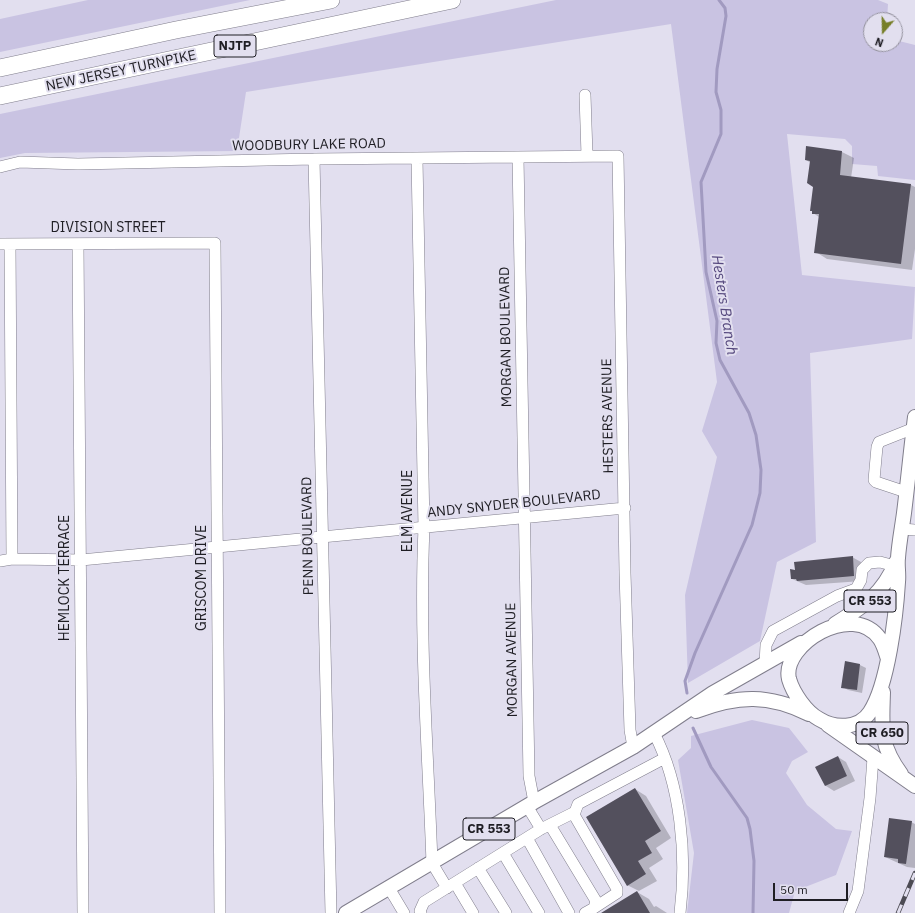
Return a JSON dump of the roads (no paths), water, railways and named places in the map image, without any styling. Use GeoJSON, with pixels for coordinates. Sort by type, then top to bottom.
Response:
{"type":"FeatureCollection","features":[{"type":"Feature","properties":{"kind":"highway","name":"NEW JERSEY TURNPIKE"},"geometry":{"type":"LineString","coordinates":[[0,68],[176,30],[331,0]]}},
{"type":"Feature","properties":{"kind":"highway","name":"NEW JERSEY TURNPIKE"},"geometry":{"type":"LineString","coordinates":[[0,96],[452,0]]}},
{"type":"Feature","properties":{"kind":"main road","name":"CR 553"},"geometry":{"type":"LineString","coordinates":[[828,629],[869,602],[887,582],[896,562],[908,530],[910,509],[906,492],[914,422]]}},
{"type":"Feature","properties":{"kind":"main road","name":"CR 553"},"geometry":{"type":"LineString","coordinates":[[888,659],[898,582],[896,562]]}},
{"type":"Feature","properties":{"kind":"main road"},"geometry":{"type":"LineString","coordinates":[[845,623],[866,627],[873,631],[882,641],[888,659],[883,682],[874,705],[866,718],[846,726],[839,726],[821,720],[799,698],[790,680],[790,661],[814,636],[828,629],[845,623]]}},
{"type":"Feature","properties":{"kind":"main road","name":"CR 553"},"geometry":{"type":"LineString","coordinates":[[346,913],[531,804],[633,747],[713,693],[814,636]]}},
{"type":"Feature","properties":{"kind":"main road","name":"CR 650"},"geometry":{"type":"LineString","coordinates":[[883,682],[883,740],[891,760],[910,783]]}},
{"type":"Feature","properties":{"kind":"main road","name":"CR 553"},"geometry":{"type":"LineString","coordinates":[[675,719],[709,706],[744,698],[773,700],[786,704],[821,720]]}},
{"type":"Feature","properties":{"kind":"main road","name":"CR 650"},"geometry":{"type":"LineString","coordinates":[[821,720],[910,783]]}},
{"type":"Feature","properties":{"kind":"street"},"geometry":{"type":"LineString","coordinates":[[585,95],[587,155]]}},
{"type":"Feature","properties":{"kind":"street","name":"WOODBURY LAKE ROAD"},"geometry":{"type":"LineString","coordinates":[[0,167],[20,162],[78,164],[314,159],[417,159],[587,155],[618,156]]}},
{"type":"Feature","properties":{"kind":"street","name":"HESTERS AVENUE"},"geometry":{"type":"LineString","coordinates":[[618,156],[625,573],[630,730],[633,747]]}},
{"type":"Feature","properties":{"kind":"street","name":"MORGAN BOULEVARD"},"geometry":{"type":"LineString","coordinates":[[518,157],[525,517]]}},
{"type":"Feature","properties":{"kind":"street","name":"PENN BOULEVARD"},"geometry":{"type":"LineString","coordinates":[[314,159],[332,913]]}},
{"type":"Feature","properties":{"kind":"street","name":"ELM AVENUE"},"geometry":{"type":"LineString","coordinates":[[417,159],[424,528],[422,571],[423,645],[432,863]]}},
{"type":"Feature","properties":{"kind":"street","name":"DIVISION STREET"},"geometry":{"type":"LineString","coordinates":[[5,244],[215,243]]}},
{"type":"Feature","properties":{"kind":"street","name":"GRISCOM DRIVE"},"geometry":{"type":"LineString","coordinates":[[215,243],[220,913]]}},
{"type":"Feature","properties":{"kind":"street"},"geometry":{"type":"LineString","coordinates":[[5,244],[12,558]]}},
{"type":"Feature","properties":{"kind":"street","name":"HEMLOCK TERRACE"},"geometry":{"type":"LineString","coordinates":[[78,244],[83,913]]}},
{"type":"Feature","properties":{"kind":"street"},"geometry":{"type":"LineString","coordinates":[[906,492],[874,480],[877,447],[879,442],[914,422]]}},
{"type":"Feature","properties":{"kind":"street","name":"ANDY SNYDER BOULEVARD"},"geometry":{"type":"LineString","coordinates":[[0,561],[12,558],[81,560],[625,508]]}},
{"type":"Feature","properties":{"kind":"street","name":"MORGAN AVENUE"},"geometry":{"type":"LineString","coordinates":[[525,517],[529,776],[531,804]]}},
{"type":"Feature","properties":{"kind":"street"},"geometry":{"type":"LineString","coordinates":[[765,664],[766,645],[773,630],[837,596],[856,589],[861,580],[862,570],[869,563],[896,562]]}},
{"type":"Feature","properties":{"kind":"street"},"geometry":{"type":"LineString","coordinates":[[654,733],[665,758],[682,839],[683,863],[680,913]]}},
{"type":"Feature","properties":{"kind":"street"},"geometry":{"type":"LineString","coordinates":[[421,913],[420,911],[424,902],[527,838],[575,812],[578,804],[665,758]]}},
{"type":"Feature","properties":{"kind":"street"},"geometry":{"type":"LineString","coordinates":[[849,913],[858,891],[870,798],[873,758]]}},
{"type":"Feature","properties":{"kind":"street"},"geometry":{"type":"LineString","coordinates":[[531,804],[596,901],[590,911]]}},
{"type":"Feature","properties":{"kind":"street"},"geometry":{"type":"LineString","coordinates":[[573,813],[617,889],[617,893],[590,911]]}},
{"type":"Feature","properties":{"kind":"street"},"geometry":{"type":"LineString","coordinates":[[527,838],[569,913]]}},
{"type":"Feature","properties":{"kind":"street"},"geometry":{"type":"LineString","coordinates":[[503,853],[539,913]]}},
{"type":"Feature","properties":{"kind":"street"},"geometry":{"type":"LineString","coordinates":[[432,863],[473,913]]}},
{"type":"Feature","properties":{"kind":"street"},"geometry":{"type":"LineString","coordinates":[[478,868],[506,913]]}},
{"type":"Feature","properties":{"kind":"street"},"geometry":{"type":"LineString","coordinates":[[389,888],[404,913]]}},
{"type":"Feature","properties":{"kind":"waterway","name":"Hesters Branch"},"geometry":{"type":"LineString","coordinates":[[687,693],[685,681],[695,653],[752,525],[760,493],[761,470],[756,435],[749,413],[720,360],[716,343],[717,321],[706,272],[701,182],[721,134],[721,110],[716,92],[717,69],[726,16],[725,8],[719,0]]}},
{"type":"Feature","properties":{"kind":"waterway","name":"Hesters Branch"},"geometry":{"type":"LineString","coordinates":[[693,728],[711,767],[747,818],[754,861],[753,913]]}},
{"type":"Feature","properties":{"kind":"railway"},"geometry":{"type":"LineString","coordinates":[[898,913],[915,873]]}}]}
